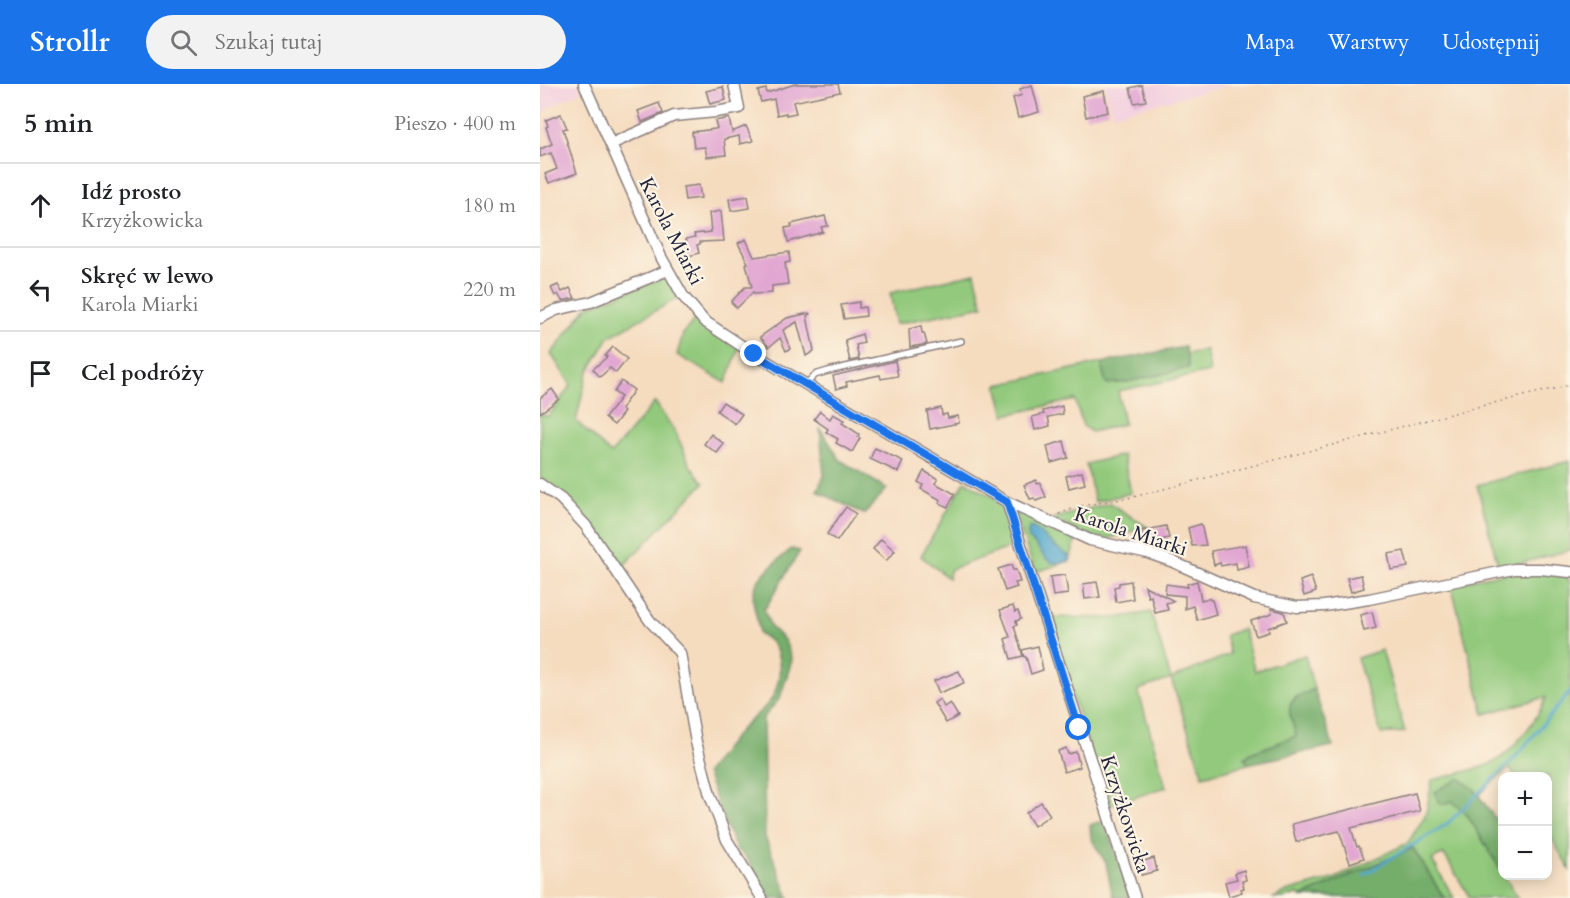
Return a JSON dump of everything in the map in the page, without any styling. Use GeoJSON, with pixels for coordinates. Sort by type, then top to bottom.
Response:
{"type":"FeatureCollection","features":[{"type":"Feature","properties":{"kind":"street","name":"Karola Miarki"},"geometry":{"type":"LineString","coordinates":[[584,84],[668,270],[683,296],[705,321],[806,384],[1007,502],[1090,540],[1148,553],[1254,598],[1297,607],[1324,606],[1369,599],[1514,569],[1570,572]]}},
{"type":"Feature","properties":{"kind":"street"},"geometry":{"type":"LineString","coordinates":[[611,144],[674,116],[739,108],[734,84]]}},
{"type":"Feature","properties":{"kind":"street"},"geometry":{"type":"LineString","coordinates":[[540,318],[556,310],[591,302],[668,270]]}},
{"type":"Feature","properties":{"kind":"street"},"geometry":{"type":"LineString","coordinates":[[540,484],[561,499],[586,526],[650,621],[680,653],[696,742],[710,795],[727,840],[762,898]]}},
{"type":"Feature","properties":{"kind":"street","name":"Krzyżkowicka"},"geometry":{"type":"LineString","coordinates":[[1007,502],[1135,898]]}},
{"type":"Feature","properties":{"kind":"lane"},"geometry":{"type":"LineString","coordinates":[[806,384],[815,375],[828,371],[961,341]]}},
{"type":"Feature","properties":{"kind":"path"},"geometry":{"type":"LineString","coordinates":[[1045,519],[1080,506],[1133,497],[1481,405],[1570,385]]}},
{"type":"Feature","properties":{"kind":"shaded area"},"geometry":{"type":"Polygon","coordinates":[[[540,84],[579,84],[581,91],[540,112],[540,84]]]}},
{"type":"Feature","properties":{"kind":"shaded area"},"geometry":{"type":"Polygon","coordinates":[[[1105,84],[1234,84],[1113,114],[1105,84]]]}},
{"type":"Feature","properties":{"kind":"green space"},"geometry":{"type":"Polygon","coordinates":[[[975,273],[983,306],[896,324],[890,293],[975,273]]]}},
{"type":"Feature","properties":{"kind":"green space"},"geometry":{"type":"Polygon","coordinates":[[[667,277],[678,298],[609,337],[587,374],[576,421],[611,454],[655,402],[676,433],[691,467],[704,483],[623,566],[595,526],[540,477],[540,413],[548,417],[571,385],[551,354],[587,307],[667,277]]]}},
{"type":"Feature","properties":{"kind":"green space"},"geometry":{"type":"Polygon","coordinates":[[[696,317],[739,348],[726,383],[677,355],[683,334],[696,317]]]}},
{"type":"Feature","properties":{"kind":"green space"},"geometry":{"type":"Polygon","coordinates":[[[1185,347],[1189,368],[1127,382],[1106,384],[1101,363],[1185,347]]]}},
{"type":"Feature","properties":{"kind":"green space"},"geometry":{"type":"Polygon","coordinates":[[[1206,350],[1210,372],[1118,391],[1124,424],[1091,432],[1083,426],[1075,400],[1005,415],[997,385],[1101,363],[1106,384],[1127,382],[1188,368],[1186,354],[1206,350]]]}},
{"type":"Feature","properties":{"kind":"green space"},"geometry":{"type":"Polygon","coordinates":[[[820,428],[840,460],[887,489],[864,514],[817,491],[824,476],[820,428]]]}},
{"type":"Feature","properties":{"kind":"green space"},"geometry":{"type":"Polygon","coordinates":[[[1123,455],[1131,493],[1095,502],[1086,464],[1123,455]]]}},
{"type":"Feature","properties":{"kind":"green space"},"geometry":{"type":"Polygon","coordinates":[[[1570,461],[1570,550],[1499,569],[1477,485],[1570,461]]]}},
{"type":"Feature","properties":{"kind":"green space"},"geometry":{"type":"Polygon","coordinates":[[[965,481],[1005,504],[1017,545],[951,569],[948,578],[921,556],[965,481]]]}},
{"type":"Feature","properties":{"kind":"green space"},"geometry":{"type":"Polygon","coordinates":[[[1110,503],[1147,527],[1107,539],[1090,537],[1051,519],[1110,503]]]}},
{"type":"Feature","properties":{"kind":"green space"},"geometry":{"type":"Polygon","coordinates":[[[1013,508],[1081,540],[1075,542],[1070,561],[1035,572],[1013,508]]]}},
{"type":"Feature","properties":{"kind":"green space"},"geometry":{"type":"Polygon","coordinates":[[[791,549],[800,551],[764,610],[771,627],[785,641],[792,660],[780,698],[763,718],[765,837],[789,898],[767,898],[747,858],[736,849],[706,773],[737,734],[768,704],[774,695],[779,678],[779,660],[773,645],[759,634],[753,596],[764,573],[791,549]]]}},
{"type":"Feature","properties":{"kind":"green space"},"geometry":{"type":"Polygon","coordinates":[[[1519,570],[1567,577],[1570,583],[1570,870],[1552,839],[1552,772],[1512,772],[1510,768],[1505,772],[1498,772],[1498,778],[1480,795],[1474,789],[1442,787],[1452,801],[1468,816],[1498,865],[1498,880],[1507,880],[1518,898],[1470,898],[1444,854],[1432,860],[1454,898],[1444,898],[1413,848],[1301,897],[1298,894],[1274,898],[1283,893],[1336,878],[1408,843],[1426,814],[1432,780],[1490,764],[1507,753],[1531,725],[1542,706],[1546,697],[1484,714],[1451,584],[1519,570]]]}},
{"type":"Feature","properties":{"kind":"green space"},"geometry":{"type":"Polygon","coordinates":[[[1151,612],[1171,679],[1138,690],[1166,787],[1108,806],[1047,617],[1116,618],[1151,612]]]}},
{"type":"Feature","properties":{"kind":"green space"},"geometry":{"type":"Polygon","coordinates":[[[1243,629],[1255,671],[1305,655],[1314,689],[1294,698],[1290,716],[1297,736],[1251,753],[1245,758],[1248,764],[1203,776],[1171,679],[1230,654],[1225,635],[1243,629]]]}},
{"type":"Feature","properties":{"kind":"green space"},"geometry":{"type":"Polygon","coordinates":[[[1382,650],[1405,732],[1381,734],[1357,658],[1382,650]]]}},
{"type":"Feature","properties":{"kind":"green space"},"geometry":{"type":"Polygon","coordinates":[[[1314,689],[1333,746],[1248,764],[1245,758],[1251,753],[1296,736],[1290,706],[1297,698],[1314,689]]]}},
{"type":"Feature","properties":{"kind":"green space"},"geometry":{"type":"Polygon","coordinates":[[[1459,778],[1474,789],[1498,822],[1498,865],[1468,816],[1452,801],[1444,804],[1438,802],[1435,792],[1459,778]]]}},
{"type":"Feature","properties":{"kind":"green space"},"geometry":{"type":"Polygon","coordinates":[[[1105,820],[1131,898],[1113,898],[1106,863],[1091,838],[1090,825],[1105,820]]]}},
{"type":"Feature","properties":{"kind":"green space"},"geometry":{"type":"Polygon","coordinates":[[[1413,848],[1444,898],[1301,897],[1413,848]]]}},
{"type":"Feature","properties":{"kind":"water"},"geometry":{"type":"Polygon","coordinates":[[[1030,527],[1069,556],[1070,561],[1060,563],[1045,558],[1029,539],[1030,527]]]}},
{"type":"Feature","properties":{"kind":"building"},"geometry":{"type":"Polygon","coordinates":[[[795,84],[838,84],[840,92],[793,102],[796,113],[786,115],[786,113],[777,115],[774,99],[761,102],[758,91],[766,89],[767,93],[795,84]]]}},
{"type":"Feature","properties":{"kind":"building"},"geometry":{"type":"Polygon","coordinates":[[[1032,85],[1039,112],[1018,118],[1013,98],[1022,95],[1020,89],[1032,85]]]}},
{"type":"Feature","properties":{"kind":"building"},"geometry":{"type":"Polygon","coordinates":[[[1142,85],[1146,101],[1134,103],[1130,88],[1142,85]]]}},
{"type":"Feature","properties":{"kind":"building"},"geometry":{"type":"Polygon","coordinates":[[[723,87],[726,100],[710,104],[706,91],[723,87]]]}},
{"type":"Feature","properties":{"kind":"building"},"geometry":{"type":"Polygon","coordinates":[[[1104,91],[1108,112],[1086,117],[1082,96],[1104,91]]]}},
{"type":"Feature","properties":{"kind":"building"},"geometry":{"type":"Polygon","coordinates":[[[659,103],[663,113],[642,122],[638,111],[659,103]]]}},
{"type":"Feature","properties":{"kind":"building"},"geometry":{"type":"Polygon","coordinates":[[[561,114],[567,128],[563,129],[577,173],[549,183],[545,174],[557,169],[551,153],[540,157],[540,149],[552,144],[546,120],[561,114]]]}},
{"type":"Feature","properties":{"kind":"building"},"geometry":{"type":"Polygon","coordinates":[[[729,118],[732,132],[746,126],[753,141],[740,144],[739,136],[724,139],[726,155],[707,157],[705,147],[694,148],[692,132],[715,129],[717,128],[715,121],[729,118]]]}},
{"type":"Feature","properties":{"kind":"building"},"geometry":{"type":"Polygon","coordinates":[[[699,185],[701,198],[685,200],[683,187],[699,185]]]}},
{"type":"Feature","properties":{"kind":"building"},"geometry":{"type":"Polygon","coordinates":[[[748,196],[750,208],[731,211],[729,199],[748,196]]]}},
{"type":"Feature","properties":{"kind":"building"},"geometry":{"type":"Polygon","coordinates":[[[721,211],[724,241],[700,242],[697,245],[699,253],[686,257],[683,243],[687,242],[686,239],[695,237],[694,234],[711,232],[709,213],[721,211]]]}},
{"type":"Feature","properties":{"kind":"building"},"geometry":{"type":"Polygon","coordinates":[[[825,216],[828,226],[821,227],[823,232],[788,242],[785,228],[792,227],[791,224],[825,216]]]}},
{"type":"Feature","properties":{"kind":"building"},"geometry":{"type":"Polygon","coordinates":[[[746,239],[754,257],[789,252],[790,262],[785,263],[788,284],[772,286],[772,293],[754,294],[753,292],[737,308],[731,302],[745,287],[752,287],[746,264],[748,263],[738,243],[746,239]]]}},
{"type":"Feature","properties":{"kind":"building"},"geometry":{"type":"Polygon","coordinates":[[[558,285],[562,292],[570,288],[575,298],[562,301],[558,294],[555,296],[551,288],[558,285]]]}},
{"type":"Feature","properties":{"kind":"building"},"geometry":{"type":"Polygon","coordinates":[[[859,302],[859,308],[865,307],[866,316],[844,319],[841,305],[859,302]]]}},
{"type":"Feature","properties":{"kind":"building"},"geometry":{"type":"Polygon","coordinates":[[[809,313],[807,316],[814,351],[806,356],[797,322],[783,330],[790,349],[786,351],[780,338],[769,347],[760,337],[787,318],[809,313]]]}},
{"type":"Feature","properties":{"kind":"building"},"geometry":{"type":"Polygon","coordinates":[[[921,326],[927,344],[910,347],[909,329],[921,326]]]}},
{"type":"Feature","properties":{"kind":"building"},"geometry":{"type":"Polygon","coordinates":[[[862,334],[864,343],[856,345],[859,359],[850,361],[845,340],[862,334]]]}},
{"type":"Feature","properties":{"kind":"building"},"geometry":{"type":"Polygon","coordinates":[[[613,347],[627,359],[616,373],[610,368],[600,377],[593,369],[607,357],[605,356],[613,347]]]}},
{"type":"Feature","properties":{"kind":"building"},"geometry":{"type":"Polygon","coordinates":[[[895,361],[898,376],[881,379],[880,375],[846,382],[847,386],[836,389],[833,376],[895,361]]]}},
{"type":"Feature","properties":{"kind":"building"},"geometry":{"type":"Polygon","coordinates":[[[621,381],[634,390],[621,409],[624,412],[614,425],[605,418],[621,397],[614,392],[621,381]]]}},
{"type":"Feature","properties":{"kind":"building"},"geometry":{"type":"Polygon","coordinates":[[[552,389],[559,399],[540,413],[540,398],[552,389]]]}},
{"type":"Feature","properties":{"kind":"building"},"geometry":{"type":"Polygon","coordinates":[[[723,402],[742,414],[735,424],[717,411],[723,402]]]}},
{"type":"Feature","properties":{"kind":"building"},"geometry":{"type":"Polygon","coordinates":[[[1062,406],[1063,414],[1048,417],[1050,426],[1035,430],[1032,417],[1044,414],[1043,411],[1062,406]]]}},
{"type":"Feature","properties":{"kind":"building"},"geometry":{"type":"Polygon","coordinates":[[[941,408],[942,415],[947,414],[948,418],[958,416],[959,423],[930,429],[927,411],[941,408]]]}},
{"type":"Feature","properties":{"kind":"building"},"geometry":{"type":"Polygon","coordinates":[[[820,411],[830,419],[833,414],[844,420],[842,423],[859,434],[860,438],[852,452],[836,443],[838,439],[826,432],[828,429],[814,419],[820,411]]]}},
{"type":"Feature","properties":{"kind":"building"},"geometry":{"type":"Polygon","coordinates":[[[711,434],[724,444],[717,453],[704,444],[711,434]]]}},
{"type":"Feature","properties":{"kind":"building"},"geometry":{"type":"Polygon","coordinates":[[[1064,441],[1068,458],[1051,463],[1047,446],[1064,441]]]}},
{"type":"Feature","properties":{"kind":"building"},"geometry":{"type":"Polygon","coordinates":[[[875,448],[903,461],[898,472],[870,459],[875,448]]]}},
{"type":"Feature","properties":{"kind":"building"},"geometry":{"type":"Polygon","coordinates":[[[924,471],[938,479],[935,483],[955,494],[948,507],[939,503],[941,500],[921,489],[923,485],[918,482],[924,471]]]}},
{"type":"Feature","properties":{"kind":"building"},"geometry":{"type":"Polygon","coordinates":[[[1082,472],[1085,484],[1069,488],[1066,476],[1082,472]]]}},
{"type":"Feature","properties":{"kind":"building"},"geometry":{"type":"Polygon","coordinates":[[[1036,480],[1037,484],[1040,483],[1046,497],[1036,501],[1034,498],[1030,499],[1024,485],[1036,480]]]}},
{"type":"Feature","properties":{"kind":"building"},"geometry":{"type":"Polygon","coordinates":[[[846,507],[856,514],[837,541],[827,534],[846,507]]]}},
{"type":"Feature","properties":{"kind":"building"},"geometry":{"type":"Polygon","coordinates":[[[1201,524],[1206,545],[1192,546],[1188,528],[1201,524]]]}},
{"type":"Feature","properties":{"kind":"building"},"geometry":{"type":"Polygon","coordinates":[[[1166,526],[1169,538],[1156,541],[1157,544],[1150,546],[1147,543],[1144,544],[1141,531],[1166,526]]]}},
{"type":"Feature","properties":{"kind":"building"},"geometry":{"type":"Polygon","coordinates":[[[881,539],[895,551],[886,561],[873,549],[881,539]]]}},
{"type":"Feature","properties":{"kind":"building"},"geometry":{"type":"Polygon","coordinates":[[[1245,545],[1249,567],[1237,570],[1236,563],[1214,565],[1211,551],[1245,545]]]}},
{"type":"Feature","properties":{"kind":"building"},"geometry":{"type":"Polygon","coordinates":[[[1404,551],[1408,567],[1391,570],[1388,554],[1404,551]]]}},
{"type":"Feature","properties":{"kind":"building"},"geometry":{"type":"Polygon","coordinates":[[[1011,565],[1013,570],[1016,570],[1020,582],[1015,583],[1017,587],[1005,591],[998,569],[1011,565]]]}},
{"type":"Feature","properties":{"kind":"building"},"geometry":{"type":"Polygon","coordinates":[[[1065,575],[1068,594],[1053,596],[1050,577],[1065,575]]]}},
{"type":"Feature","properties":{"kind":"building"},"geometry":{"type":"Polygon","coordinates":[[[1361,575],[1364,588],[1351,592],[1347,578],[1361,575]]]}},
{"type":"Feature","properties":{"kind":"building"},"geometry":{"type":"Polygon","coordinates":[[[1311,577],[1316,592],[1304,596],[1300,581],[1311,577]]]}},
{"type":"Feature","properties":{"kind":"building"},"geometry":{"type":"Polygon","coordinates":[[[1131,581],[1133,599],[1116,602],[1114,587],[1119,586],[1119,583],[1131,581]]]}},
{"type":"Feature","properties":{"kind":"building"},"geometry":{"type":"Polygon","coordinates":[[[1197,581],[1201,600],[1209,598],[1212,600],[1216,614],[1197,620],[1193,606],[1185,609],[1185,596],[1165,594],[1166,584],[1188,587],[1187,584],[1197,581]]]}},
{"type":"Feature","properties":{"kind":"building"},"geometry":{"type":"Polygon","coordinates":[[[1097,582],[1100,597],[1085,599],[1083,584],[1097,582]]]}},
{"type":"Feature","properties":{"kind":"building"},"geometry":{"type":"Polygon","coordinates":[[[1145,586],[1174,601],[1166,603],[1168,610],[1155,613],[1151,596],[1148,597],[1145,586]]]}},
{"type":"Feature","properties":{"kind":"building"},"geometry":{"type":"Polygon","coordinates":[[[1013,606],[1021,619],[1016,621],[1017,625],[1014,626],[1023,656],[1011,659],[1005,639],[1010,637],[1000,610],[1013,606]]]}},
{"type":"Feature","properties":{"kind":"building"},"geometry":{"type":"Polygon","coordinates":[[[1271,609],[1284,612],[1287,621],[1268,628],[1269,632],[1256,636],[1251,621],[1272,614],[1271,609]]]}},
{"type":"Feature","properties":{"kind":"building"},"geometry":{"type":"Polygon","coordinates":[[[1372,612],[1376,628],[1364,631],[1360,615],[1372,612]]]}},
{"type":"Feature","properties":{"kind":"building"},"geometry":{"type":"Polygon","coordinates":[[[1038,646],[1043,670],[1031,674],[1022,650],[1038,646]]]}},
{"type":"Feature","properties":{"kind":"building"},"geometry":{"type":"Polygon","coordinates":[[[959,671],[964,683],[939,693],[934,681],[959,671]]]}},
{"type":"Feature","properties":{"kind":"building"},"geometry":{"type":"Polygon","coordinates":[[[940,699],[944,707],[950,703],[958,716],[946,723],[934,703],[940,699]]]}},
{"type":"Feature","properties":{"kind":"building"},"geometry":{"type":"Polygon","coordinates":[[[1066,748],[1068,754],[1076,752],[1080,767],[1064,772],[1058,751],[1066,748]]]}},
{"type":"Feature","properties":{"kind":"building"},"geometry":{"type":"Polygon","coordinates":[[[1415,793],[1420,811],[1351,828],[1357,847],[1359,846],[1364,858],[1350,863],[1339,831],[1296,842],[1292,824],[1415,793]]]}},
{"type":"Feature","properties":{"kind":"building"},"geometry":{"type":"Polygon","coordinates":[[[1041,802],[1050,815],[1034,826],[1026,813],[1041,802]]]}},
{"type":"Feature","properties":{"kind":"building"},"geometry":{"type":"Polygon","coordinates":[[[1154,858],[1157,871],[1141,875],[1137,863],[1154,858]]]}},
{"type":"Feature","properties":{"kind":"building"},"geometry":{"type":"Polygon","coordinates":[[[1244,870],[1246,880],[1242,881],[1244,888],[1241,889],[1242,892],[1229,896],[1225,882],[1237,879],[1235,873],[1244,870]]]}},
{"type":"Feature","properties":{"kind":"waterway"},"geometry":{"type":"LineString","coordinates":[[1364,875],[1447,824],[1512,761],[1570,692]]}},
{"type":"Feature","properties":{"kind":"route"},"geometry":{"type":"LineString","coordinates":[[754,354],[1007,502],[1079,728]]}}]}
